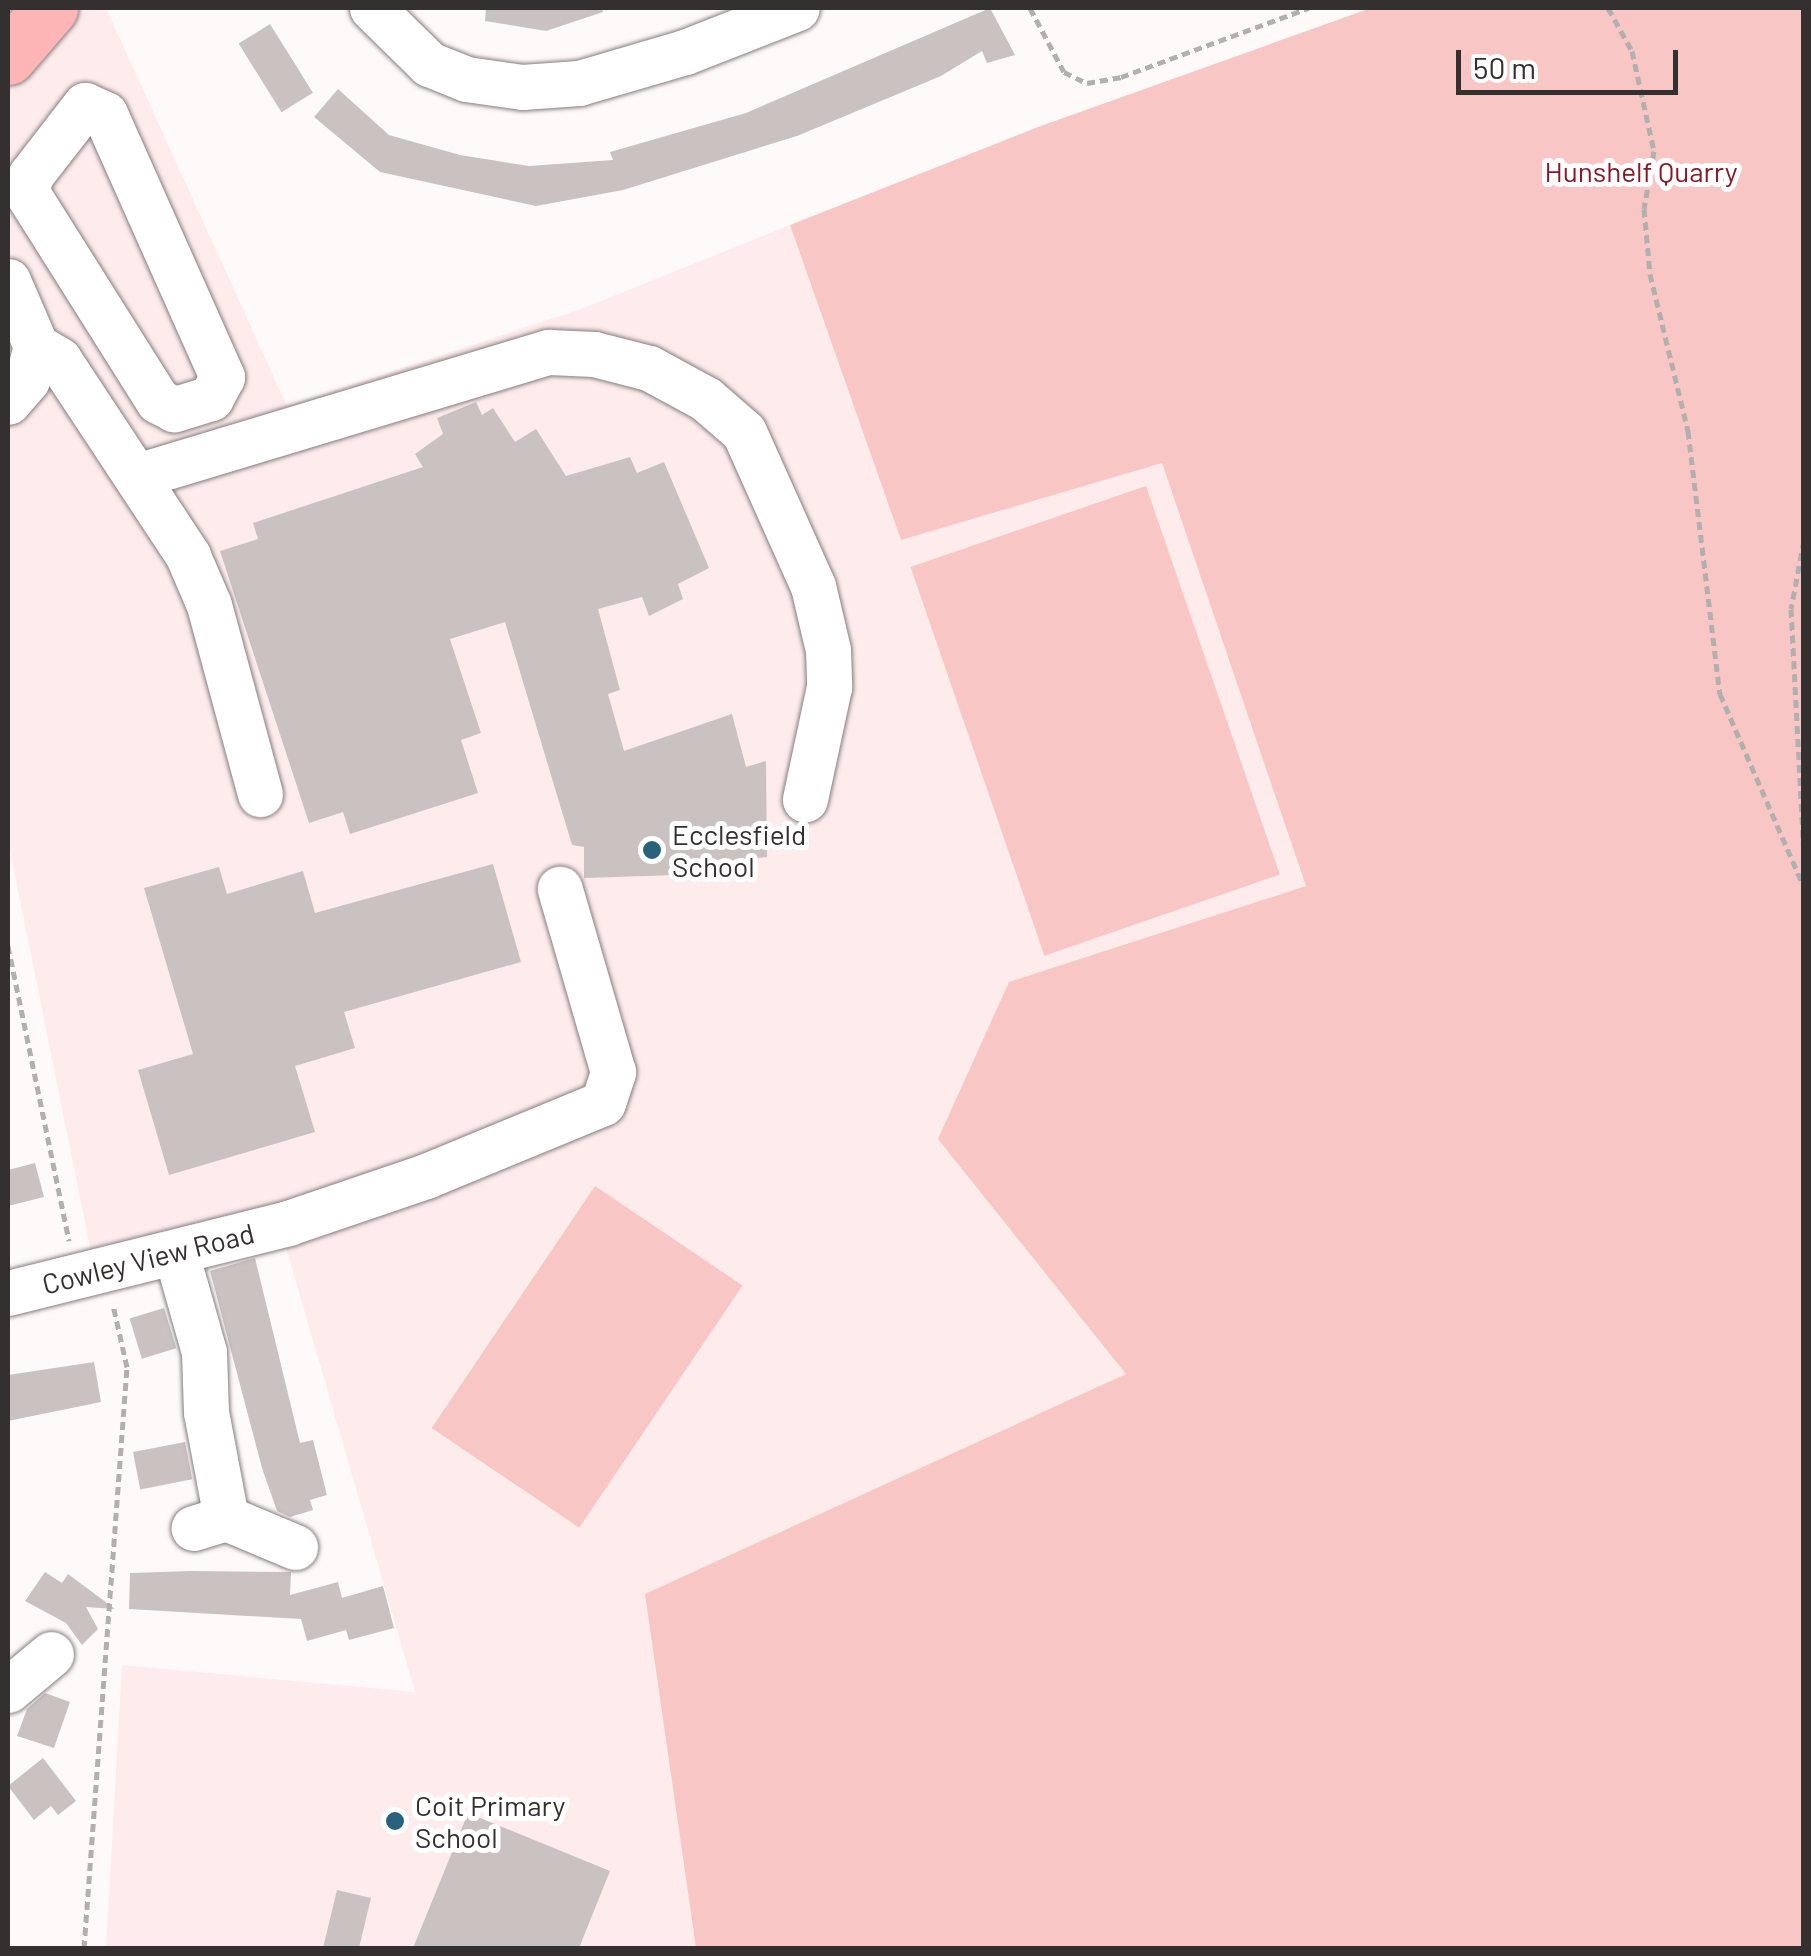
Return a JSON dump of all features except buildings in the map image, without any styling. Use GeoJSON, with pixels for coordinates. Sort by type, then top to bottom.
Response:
{"type":"FeatureCollection","features":[{"type":"Feature","properties":{"kind":"main road"},"geometry":{"type":"LineString","coordinates":[[8,57],[50,8]]}},
{"type":"Feature","properties":{"kind":"street"},"geometry":{"type":"LineString","coordinates":[[372,8],[429,64],[466,79],[522,88],[614,72],[797,8]]}},
{"type":"Feature","properties":{"kind":"street"},"geometry":{"type":"LineString","coordinates":[[94,106],[104,114],[222,377],[218,392],[174,410],[158,401],[57,246],[26,184],[78,111],[94,106]]}},
{"type":"Feature","properties":{"kind":"street"},"geometry":{"type":"LineString","coordinates":[[57,246],[8,280],[36,346],[59,360],[188,556],[210,605],[260,794]]}},
{"type":"Feature","properties":{"kind":"street"},"geometry":{"type":"LineString","coordinates":[[8,402],[27,380],[36,346]]}},
{"type":"Feature","properties":{"kind":"street"},"geometry":{"type":"LineString","coordinates":[[137,476],[549,352],[594,354],[649,368],[706,399],[744,432],[813,586],[828,650],[829,687],[805,799]]}},
{"type":"Feature","properties":{"kind":"street","name":"Cowley View Road"},"geometry":{"type":"LineString","coordinates":[[8,1293],[288,1224],[426,1176],[603,1102],[614,1072],[560,889]]}},
{"type":"Feature","properties":{"kind":"street"},"geometry":{"type":"LineString","coordinates":[[176,1253],[204,1352],[210,1523],[296,1547]]}},
{"type":"Feature","properties":{"kind":"street"},"geometry":{"type":"LineString","coordinates":[[8,1690],[51,1654]]}},
{"type":"Feature","properties":{"kind":"path"},"geometry":{"type":"LineString","coordinates":[[1030,8],[1064,72],[1086,83],[1121,77],[1309,8]]}},
{"type":"Feature","properties":{"kind":"path"},"geometry":{"type":"LineString","coordinates":[[1608,8],[1632,51],[1654,151],[1644,209],[1650,274],[1688,432],[1720,694],[1804,887]]}},
{"type":"Feature","properties":{"kind":"path"},"geometry":{"type":"LineString","coordinates":[[1804,540],[1792,609],[1804,862]]}},
{"type":"Feature","properties":{"kind":"path"},"geometry":{"type":"LineString","coordinates":[[8,946],[92,1274],[127,1367],[84,1948]]}},
{"type":"Feature","properties":{"kind":"shaded area","name":"Ecclesfield School"},"geometry":{"type":"Polygon","coordinates":[[[82,8],[106,8],[287,406],[581,309],[790,225],[901,540],[1162,462],[1307,887],[1009,982],[1127,1374],[646,1594],[696,1948],[106,1948],[122,1665],[415,1692],[276,1213],[93,1262],[8,841],[8,85],[82,8]]]}},
{"type":"Feature","properties":{"kind":"green space","name":"Hunshelf Quarry"},"geometry":{"type":"Polygon","coordinates":[[[1371,8],[1803,8],[1803,1948],[696,1948],[645,1594],[1126,1374],[938,1139],[1009,982],[1306,886],[1162,463],[901,540],[790,225],[1038,127],[1371,8]]]}},
{"type":"Feature","properties":{"kind":"green space"},"geometry":{"type":"Polygon","coordinates":[[[1146,486],[1280,875],[1044,956],[911,567],[1146,486]]]}},
{"type":"Feature","properties":{"kind":"green space"},"geometry":{"type":"Polygon","coordinates":[[[595,1186],[743,1286],[579,1528],[432,1428],[595,1186]]]}},
{"type":"Feature","properties":{"kind":"place","name":"Ecclesfield School"},"geometry":{"type":"Point","coordinates":[652,850]}},
{"type":"Feature","properties":{"kind":"place","name":"Coit Primary School"},"geometry":{"type":"Point","coordinates":[395,1821]}}]}
